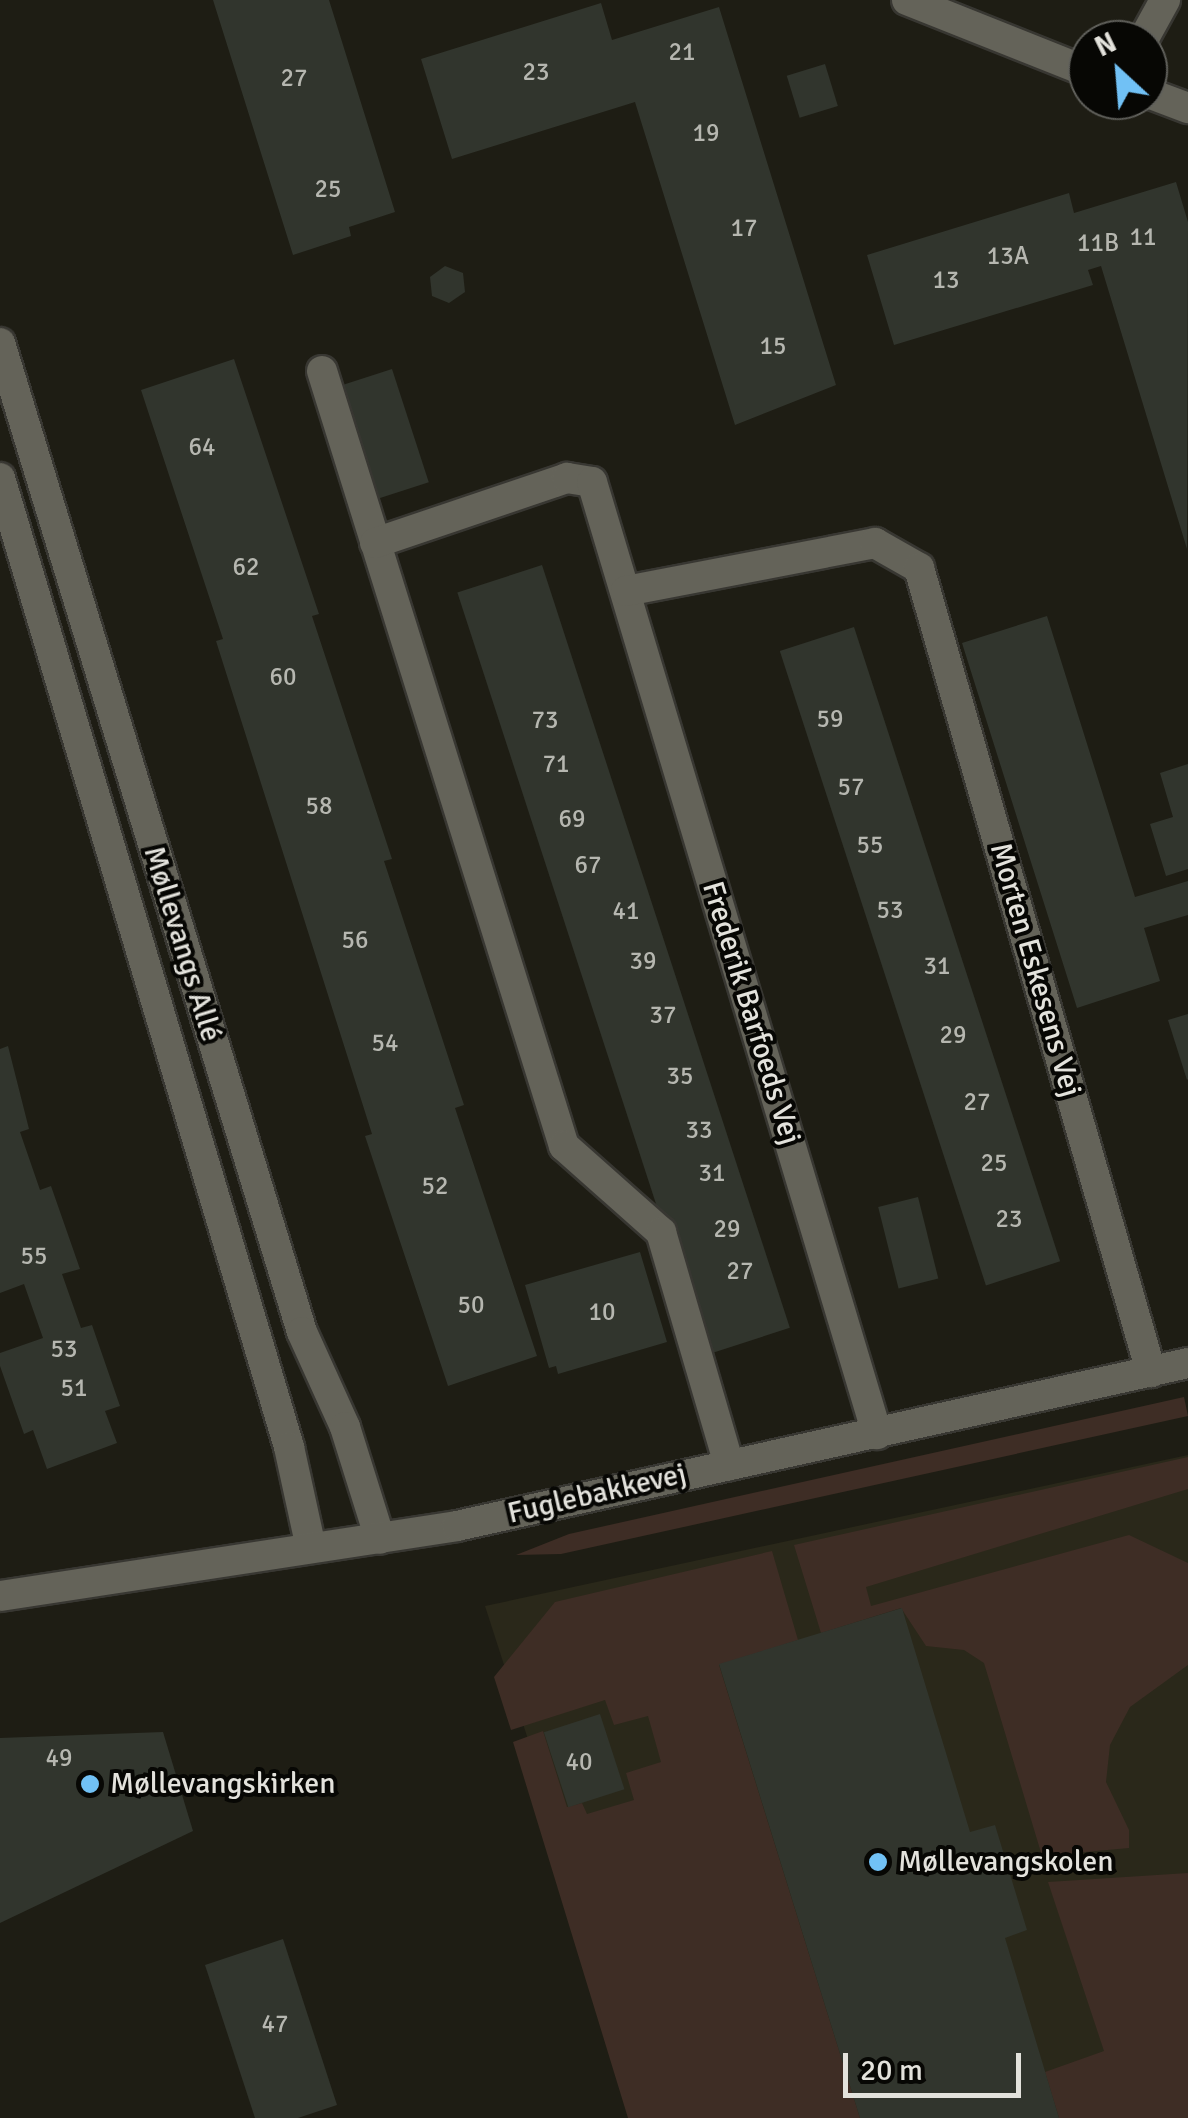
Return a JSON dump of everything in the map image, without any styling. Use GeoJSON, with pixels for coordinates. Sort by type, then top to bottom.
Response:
{"type":"FeatureCollection","features":[{"type":"Feature","properties":{"kind":"street"},"geometry":{"type":"LineString","coordinates":[[907,0],[1068,64]]}},
{"type":"Feature","properties":{"kind":"street","name":"Møllevangs Allé"},"geometry":{"type":"LineString","coordinates":[[0,343],[302,1332],[345,1427],[380,1539]]}},
{"type":"Feature","properties":{"kind":"street"},"geometry":{"type":"LineString","coordinates":[[322,370],[564,1146],[661,1232],[729,1465]]}},
{"type":"Feature","properties":{"kind":"street","name":"Møllevangs Allé"},"geometry":{"type":"LineString","coordinates":[[0,478],[290,1446],[311,1548]]}},
{"type":"Feature","properties":{"kind":"street","name":"Frederik Barfoeds Vej"},"geometry":{"type":"LineString","coordinates":[[375,542],[567,478],[592,482],[877,1434]]}},
{"type":"Feature","properties":{"kind":"street","name":"Morten Eskesens Vej"},"geometry":{"type":"LineString","coordinates":[[626,591],[874,543],[919,568],[1151,1372]]}},
{"type":"Feature","properties":{"kind":"street","name":"Fuglebakkevej"},"geometry":{"type":"LineString","coordinates":[[0,1596],[380,1539],[877,1434],[1188,1363]]}},
{"type":"Feature","properties":{"kind":"shaded area"},"geometry":{"type":"Polygon","coordinates":[[[1184,1397],[1188,1416],[561,1554],[516,1555],[569,1534],[1184,1397]]]}},
{"type":"Feature","properties":{"kind":"shaded area","name":"Møllevangskolen"},"geometry":{"type":"Polygon","coordinates":[[[1188,1455],[1188,2118],[650,2118],[485,1606],[1188,1455]]]}},
{"type":"Feature","properties":{"kind":"shaded area"},"geometry":{"type":"Polygon","coordinates":[[[1188,1457],[1188,1489],[866,1587],[871,1606],[1129,1535],[1188,1563],[1188,1665],[1130,1707],[1110,1745],[1106,1782],[1129,1830],[1129,1848],[1042,1856],[984,1663],[964,1650],[926,1646],[901,1608],[821,1633],[794,1545],[1188,1457]]]}},
{"type":"Feature","properties":{"kind":"shaded area"},"geometry":{"type":"Polygon","coordinates":[[[772,1551],[798,1640],[719,1665],[860,2118],[628,2118],[513,1742],[543,1731],[567,1807],[582,1803],[587,1814],[634,1800],[626,1773],[661,1762],[648,1716],[614,1725],[605,1700],[511,1730],[494,1677],[555,1602],[772,1551]]]}},
{"type":"Feature","properties":{"kind":"shaded area"},"geometry":{"type":"Polygon","coordinates":[[[1188,1873],[1188,2118],[1059,2118],[1045,2072],[1104,2051],[1048,1882],[1188,1873]]]}},
{"type":"Feature","properties":{"kind":"building"},"geometry":{"type":"Polygon","coordinates":[[[213,0],[329,0],[395,212],[349,227],[351,236],[293,255],[213,0]]]}},
{"type":"Feature","properties":{"kind":"building"},"geometry":{"type":"Polygon","coordinates":[[[601,3],[612,40],[719,7],[836,385],[735,425],[635,102],[452,159],[421,59],[601,3]]]}},
{"type":"Feature","properties":{"kind":"building"},"geometry":{"type":"Polygon","coordinates":[[[825,64],[838,106],[800,118],[787,76],[825,64]]]}},
{"type":"Feature","properties":{"kind":"building"},"geometry":{"type":"Polygon","coordinates":[[[1176,182],[1188,222],[1187,549],[1101,266],[1088,270],[1093,285],[894,345],[867,255],[1069,193],[1074,213],[1176,182]]]}},
{"type":"Feature","properties":{"kind":"building"},"geometry":{"type":"Polygon","coordinates":[[[445,266],[463,273],[465,292],[449,303],[432,296],[430,277],[445,266]]]}},
{"type":"Feature","properties":{"kind":"building"},"geometry":{"type":"Polygon","coordinates":[[[234,359],[319,614],[312,616],[392,859],[384,861],[464,1105],[455,1108],[537,1356],[448,1386],[365,1136],[372,1134],[216,641],[223,639],[141,390],[234,359]]]}},
{"type":"Feature","properties":{"kind":"building"},"geometry":{"type":"Polygon","coordinates":[[[392,369],[429,482],[379,498],[343,385],[392,369]]]}},
{"type":"Feature","properties":{"kind":"building"},"geometry":{"type":"Polygon","coordinates":[[[542,565],[790,1328],[705,1355],[457,593],[542,565]]]}},
{"type":"Feature","properties":{"kind":"building"},"geometry":{"type":"Polygon","coordinates":[[[1047,616],[1135,897],[1188,881],[1188,915],[1144,928],[1160,981],[1077,1008],[962,643],[1047,616]]]}},
{"type":"Feature","properties":{"kind":"building"},"geometry":{"type":"Polygon","coordinates":[[[854,627],[1060,1261],[986,1285],[780,651],[854,627]]]}},
{"type":"Feature","properties":{"kind":"building"},"geometry":{"type":"Polygon","coordinates":[[[1188,764],[1188,869],[1166,876],[1150,824],[1173,817],[1160,773],[1188,764]]]}},
{"type":"Feature","properties":{"kind":"building"},"geometry":{"type":"Polygon","coordinates":[[[1188,1014],[1188,1079],[1187,1080],[1168,1020],[1188,1014]]]}},
{"type":"Feature","properties":{"kind":"building"},"geometry":{"type":"Polygon","coordinates":[[[8,1046],[29,1129],[20,1132],[40,1190],[51,1186],[80,1269],[62,1274],[81,1328],[92,1325],[120,1406],[105,1411],[117,1443],[47,1469],[33,1430],[24,1434],[0,1366],[0,1353],[43,1338],[24,1284],[0,1293],[0,1049],[8,1046]]]}},
{"type":"Feature","properties":{"kind":"building"},"geometry":{"type":"Polygon","coordinates":[[[918,1197],[938,1279],[899,1288],[878,1207],[918,1197]]]}},
{"type":"Feature","properties":{"kind":"building"},"geometry":{"type":"Polygon","coordinates":[[[640,1252],[667,1342],[558,1374],[556,1366],[549,1368],[525,1285],[640,1252]]]}},
{"type":"Feature","properties":{"kind":"building"},"geometry":{"type":"Polygon","coordinates":[[[902,1608],[970,1832],[995,1825],[1027,1930],[1005,1938],[1059,2118],[860,2118],[719,1664],[902,1608]]]}},
{"type":"Feature","properties":{"kind":"building"},"geometry":{"type":"Polygon","coordinates":[[[600,1714],[624,1789],[568,1807],[544,1732],[600,1714]]]}},
{"type":"Feature","properties":{"kind":"building","name":"Møllevangskirken"},"geometry":{"type":"Polygon","coordinates":[[[163,1732],[193,1831],[0,1923],[0,1738],[163,1732]]]}},
{"type":"Feature","properties":{"kind":"building"},"geometry":{"type":"Polygon","coordinates":[[[283,1939],[337,2105],[298,2118],[255,2118],[205,1965],[283,1939]]]}},
{"type":"Feature","properties":{"kind":"place","name":"Møllevangskirken"},"geometry":{"type":"Point","coordinates":[90,1784]}},
{"type":"Feature","properties":{"kind":"place","name":"Møllevangskolen"},"geometry":{"type":"Point","coordinates":[878,1862]}}]}
